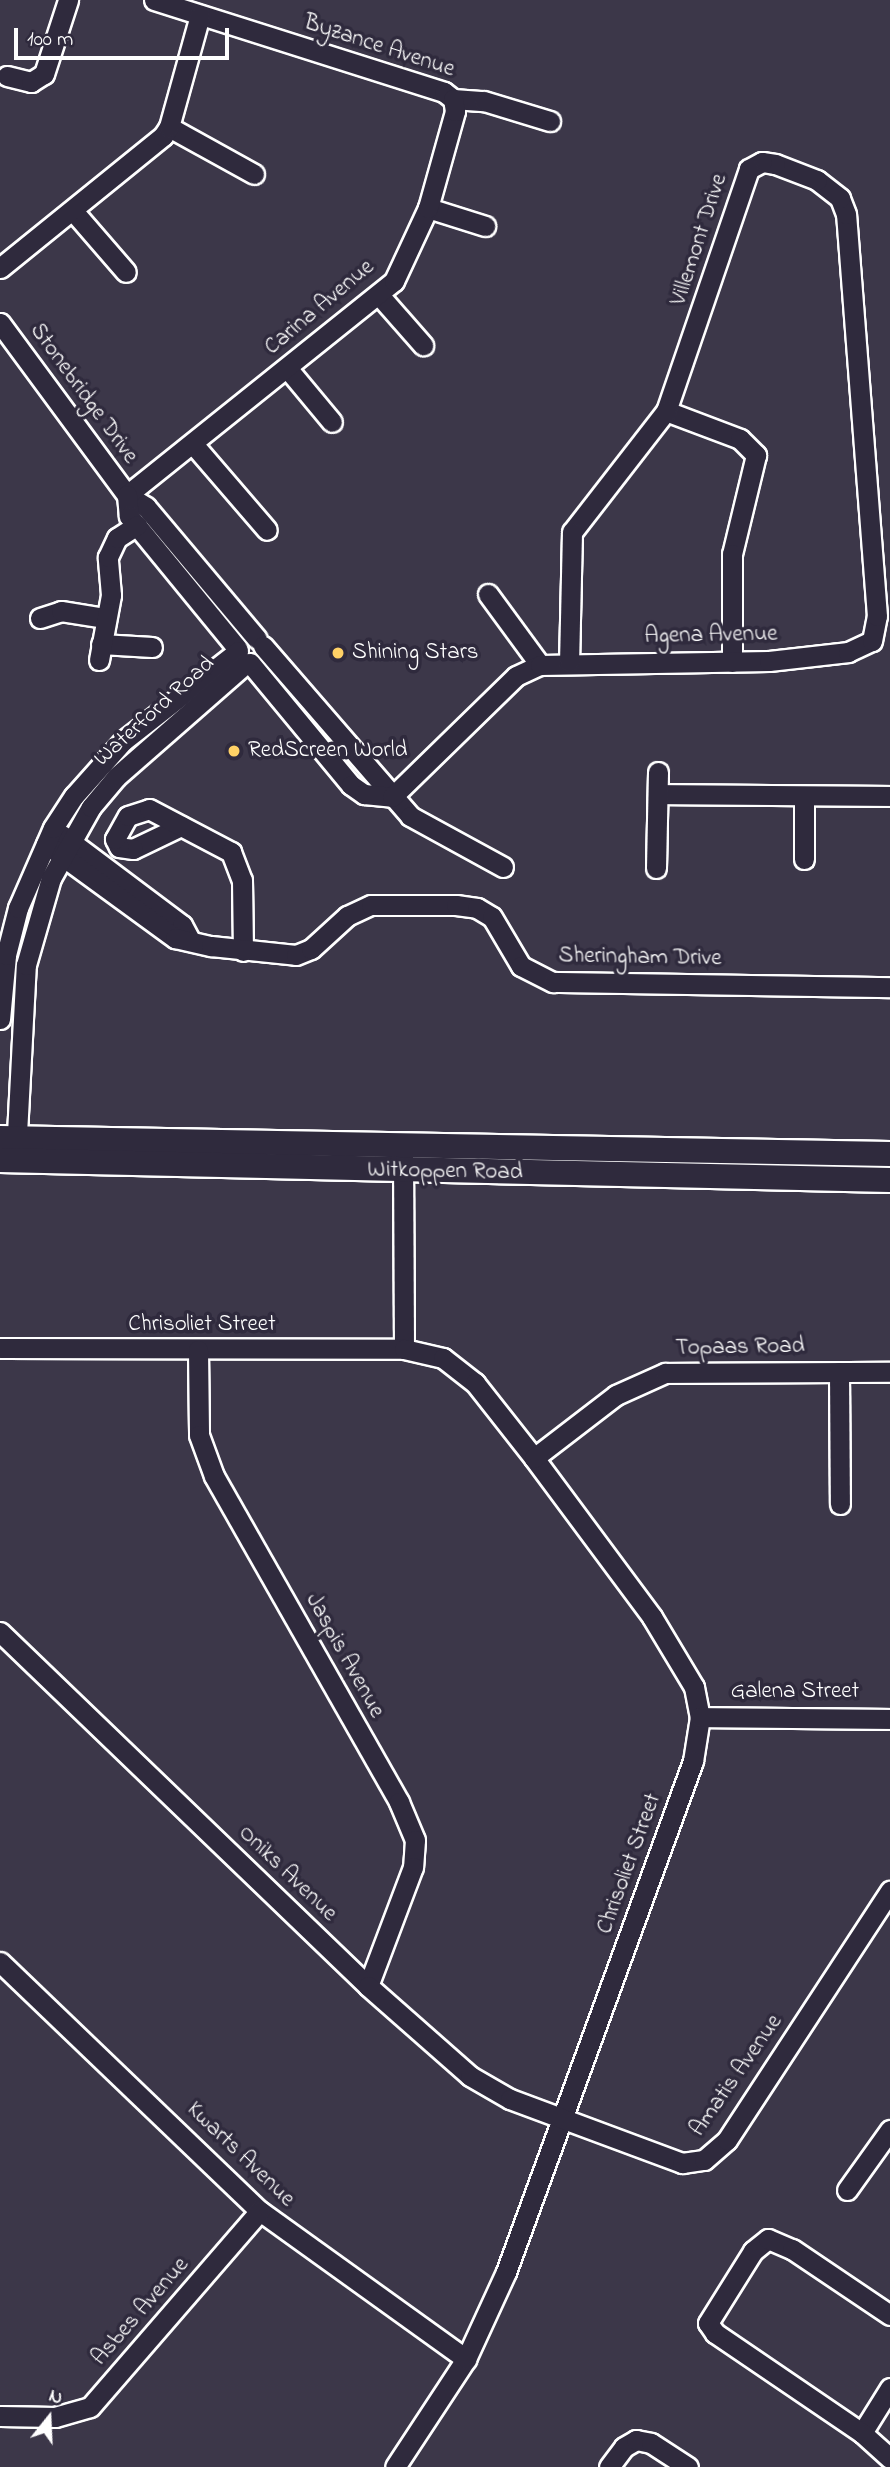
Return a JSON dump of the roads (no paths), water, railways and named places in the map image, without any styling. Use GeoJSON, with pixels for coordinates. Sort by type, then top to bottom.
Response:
{"type":"FeatureCollection","features":[{"type":"Feature","properties":{"kind":"main road","name":"Witkoppen Road"},"geometry":{"type":"LineString","coordinates":[[8,1149],[403,1159],[890,1180]]}},
{"type":"Feature","properties":{"kind":"main road","name":"Witkoppen Road"},"geometry":{"type":"LineString","coordinates":[[403,1159],[890,1154]]}},
{"type":"Feature","properties":{"kind":"street"},"geometry":{"type":"LineString","coordinates":[[7,76],[31,82],[44,74],[68,0]]}},
{"type":"Feature","properties":{"kind":"street","name":"Byzance Avenue"},"geometry":{"type":"LineString","coordinates":[[154,0],[444,92],[453,99],[484,101],[550,121]]}},
{"type":"Feature","properties":{"kind":"street"},"geometry":{"type":"LineString","coordinates":[[0,268],[154,146],[169,127],[200,15]]}},
{"type":"Feature","properties":{"kind":"street","name":"Carina Avenue"},"geometry":{"type":"LineString","coordinates":[[127,495],[379,295],[408,259],[428,208],[455,111],[453,99]]}},
{"type":"Feature","properties":{"kind":"street"},"geometry":{"type":"LineString","coordinates":[[169,127],[254,174]]}},
{"type":"Feature","properties":{"kind":"street","name":"Villemont Drive"},"geometry":{"type":"LineString","coordinates":[[569,662],[572,532],[666,411],[750,169],[762,162],[775,164],[832,190],[844,204],[848,230],[875,634]]}},
{"type":"Feature","properties":{"kind":"street"},"geometry":{"type":"LineString","coordinates":[[428,208],[485,226]]}},
{"type":"Feature","properties":{"kind":"street"},"geometry":{"type":"LineString","coordinates":[[74,212],[126,272]]}},
{"type":"Feature","properties":{"kind":"street"},"geometry":{"type":"LineString","coordinates":[[379,295],[423,345]]}},
{"type":"Feature","properties":{"kind":"street","name":"Stonebridge Drive"},"geometry":{"type":"LineString","coordinates":[[0,323],[127,495],[146,507],[392,797],[410,816],[503,867]]}},
{"type":"Feature","properties":{"kind":"street"},"geometry":{"type":"LineString","coordinates":[[287,368],[332,422]]}},
{"type":"Feature","properties":{"kind":"street"},"geometry":{"type":"LineString","coordinates":[[666,411],[740,439],[757,455],[732,554],[732,662]]}},
{"type":"Feature","properties":{"kind":"street"},"geometry":{"type":"LineString","coordinates":[[193,444],[267,530]]}},
{"type":"Feature","properties":{"kind":"street","name":"Stonebridge Drive"},"geometry":{"type":"LineString","coordinates":[[127,495],[130,516],[136,525],[351,785],[364,794],[392,797]]}},
{"type":"Feature","properties":{"kind":"street"},"geometry":{"type":"LineString","coordinates":[[136,525],[117,538],[110,550],[111,594],[100,652],[152,647]]}},
{"type":"Feature","properties":{"kind":"street"},"geometry":{"type":"LineString","coordinates":[[183,581],[198,569]]}},
{"type":"Feature","properties":{"kind":"street"},"geometry":{"type":"LineString","coordinates":[[488,594],[540,664]]}},
{"type":"Feature","properties":{"kind":"street"},"geometry":{"type":"LineString","coordinates":[[40,618],[61,611],[105,618]]}},
{"type":"Feature","properties":{"kind":"street","name":"Agena Avenue"},"geometry":{"type":"LineString","coordinates":[[392,797],[516,676],[540,664],[732,662],[848,652],[864,647],[875,634]]}},
{"type":"Feature","properties":{"kind":"street","name":"Waterford Road"},"geometry":{"type":"LineString","coordinates":[[0,1019],[10,936],[50,836],[98,766],[158,724],[243,656],[247,638],[260,643]]}},
{"type":"Feature","properties":{"kind":"street"},"geometry":{"type":"LineString","coordinates":[[297,721],[314,706]]}},
{"type":"Feature","properties":{"kind":"street","name":"Waterford Road"},"geometry":{"type":"LineString","coordinates":[[8,1149],[26,965],[39,908],[66,848],[116,777],[158,724]]}},
{"type":"Feature","properties":{"kind":"street"},"geometry":{"type":"LineString","coordinates":[[656,868],[658,772]]}},
{"type":"Feature","properties":{"kind":"street"},"geometry":{"type":"LineString","coordinates":[[658,794],[890,796]]}},
{"type":"Feature","properties":{"kind":"street"},"geometry":{"type":"LineString","coordinates":[[804,796],[804,859]]}},
{"type":"Feature","properties":{"kind":"street"},"geometry":{"type":"LineString","coordinates":[[181,826],[223,845],[237,860],[243,895],[243,951]]}},
{"type":"Feature","properties":{"kind":"street","name":"Sheringham Drive"},"geometry":{"type":"LineString","coordinates":[[50,836],[175,939],[243,951],[296,956],[311,949],[347,916],[371,905],[456,905],[477,908],[492,917],[521,966],[553,982],[890,987]]}},
{"type":"Feature","properties":{"kind":"street"},"geometry":{"type":"LineString","coordinates":[[403,1159],[404,1349]]}},
{"type":"Feature","properties":{"kind":"street","name":"Chrisoliet Street"},"geometry":{"type":"LineString","coordinates":[[0,1348],[404,1349],[431,1353],[456,1364],[534,1458],[680,1658],[694,1687],[700,1717],[693,1761],[500,2285],[466,2359],[396,2467]]}},
{"type":"Feature","properties":{"kind":"street","name":"Jaspis Avenue"},"geometry":{"type":"LineString","coordinates":[[198,1350],[199,1435],[214,1476],[399,1802],[415,1840],[410,1877],[368,1986]]}},
{"type":"Feature","properties":{"kind":"street","name":"Topaas Road"},"geometry":{"type":"LineString","coordinates":[[534,1458],[616,1395],[653,1376],[704,1370],[890,1372]]}},
{"type":"Feature","properties":{"kind":"street"},"geometry":{"type":"LineString","coordinates":[[839,1372],[840,1504]]}},
{"type":"Feature","properties":{"kind":"street","name":"Oniks Avenue"},"geometry":{"type":"LineString","coordinates":[[0,1632],[368,1986],[479,2082],[563,2119]]}},
{"type":"Feature","properties":{"kind":"street","name":"Galena Street"},"geometry":{"type":"LineString","coordinates":[[700,1717],[890,1719]]}},
{"type":"Feature","properties":{"kind":"street","name":"Amatis Avenue"},"geometry":{"type":"LineString","coordinates":[[563,2119],[681,2163],[697,2163],[712,2156],[732,2133],[890,1891]]}},
{"type":"Feature","properties":{"kind":"street","name":"Kwarts Avenue"},"geometry":{"type":"LineString","coordinates":[[0,1962],[260,2211],[466,2359]]}},
{"type":"Feature","properties":{"kind":"street"},"geometry":{"type":"LineString","coordinates":[[847,2190],[890,2130]]}},
{"type":"Feature","properties":{"kind":"street","name":"Asbes Avenue"},"geometry":{"type":"LineString","coordinates":[[0,2416],[55,2417],[90,2407],[260,2211]]}},
{"type":"Feature","properties":{"kind":"street"},"geometry":{"type":"LineString","coordinates":[[890,2315],[792,2249],[768,2239],[754,2251],[708,2323],[715,2333],[862,2433],[890,2458]]}},
{"type":"Feature","properties":{"kind":"street"},"geometry":{"type":"LineString","coordinates":[[862,2433],[890,2388]]}},
{"type":"Feature","properties":{"kind":"street"},"geometry":{"type":"LineString","coordinates":[[609,2467],[624,2447],[636,2440],[651,2443],[688,2467]]}},
{"type":"Feature","properties":{"kind":"place","name":"Shining Stars"},"geometry":{"type":"Point","coordinates":[338,653]}},
{"type":"Feature","properties":{"kind":"place","name":"RedScreen World"},"geometry":{"type":"Point","coordinates":[234,751]}}]}
